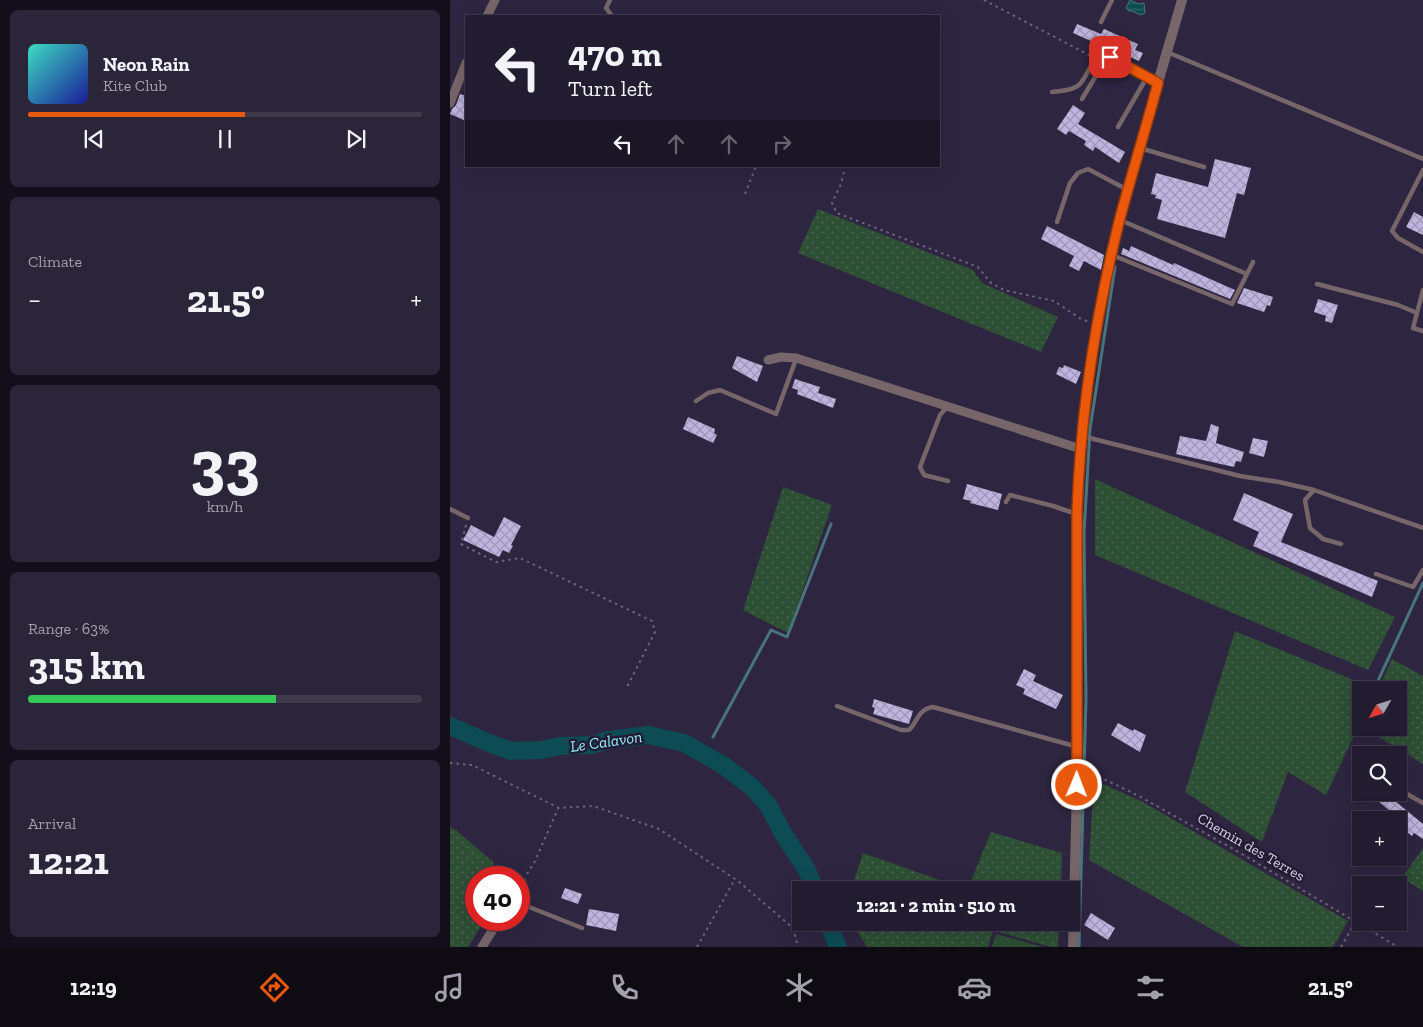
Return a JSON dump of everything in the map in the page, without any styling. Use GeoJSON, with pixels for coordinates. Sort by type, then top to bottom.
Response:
{"type":"FeatureCollection","features":[{"type":"Feature","properties":{"kind":"street"},"geometry":{"type":"LineString","coordinates":[[487,15],[494,0]]}},
{"type":"Feature","properties":{"kind":"street"},"geometry":{"type":"LineString","coordinates":[[1073,947],[1078,747],[1077,514],[1082,436],[1097,325],[1120,220],[1182,0]]}},
{"type":"Feature","properties":{"kind":"street"},"geometry":{"type":"LineString","coordinates":[[450,103],[465,66]]}},
{"type":"Feature","properties":{"kind":"street"},"geometry":{"type":"LineString","coordinates":[[768,360],[781,357],[796,358],[1081,448]]}},
{"type":"Feature","properties":{"kind":"street"},"geometry":{"type":"LineString","coordinates":[[482,947],[492,931]]}},
{"type":"Feature","properties":{"kind":"lane"},"geometry":{"type":"LineString","coordinates":[[610,0],[606,8],[611,15]]}},
{"type":"Feature","properties":{"kind":"lane"},"geometry":{"type":"LineString","coordinates":[[1101,22],[1112,0]]}},
{"type":"Feature","properties":{"kind":"lane"},"geometry":{"type":"LineString","coordinates":[[1167,52],[1423,159]]}},
{"type":"Feature","properties":{"kind":"lane"},"geometry":{"type":"LineString","coordinates":[[1052,92],[1072,89],[1079,85],[1096,58],[1104,54],[1158,83]]}},
{"type":"Feature","properties":{"kind":"lane"},"geometry":{"type":"LineString","coordinates":[[1082,99],[1103,64],[1110,57]]}},
{"type":"Feature","properties":{"kind":"lane"},"geometry":{"type":"LineString","coordinates":[[1118,127],[1147,77]]}},
{"type":"Feature","properties":{"kind":"lane"},"geometry":{"type":"LineString","coordinates":[[1140,148],[1204,167]]}},
{"type":"Feature","properties":{"kind":"lane"},"geometry":{"type":"LineString","coordinates":[[1057,222],[1070,183],[1078,173],[1088,169],[1128,190]]}},
{"type":"Feature","properties":{"kind":"lane"},"geometry":{"type":"LineString","coordinates":[[1423,170],[1392,231],[1398,238],[1423,252]]}},
{"type":"Feature","properties":{"kind":"lane"},"geometry":{"type":"LineString","coordinates":[[1120,220],[1247,274]]}},
{"type":"Feature","properties":{"kind":"lane"},"geometry":{"type":"LineString","coordinates":[[1112,255],[1232,304],[1253,262]]}},
{"type":"Feature","properties":{"kind":"lane"},"geometry":{"type":"LineString","coordinates":[[1317,284],[1398,305],[1417,313]]}},
{"type":"Feature","properties":{"kind":"lane"},"geometry":{"type":"LineString","coordinates":[[1423,290],[1413,328],[1423,331]]}},
{"type":"Feature","properties":{"kind":"lane"},"geometry":{"type":"LineString","coordinates":[[696,401],[708,393],[720,390],[776,414],[796,358]]}},
{"type":"Feature","properties":{"kind":"lane"},"geometry":{"type":"LineString","coordinates":[[947,407],[940,416],[920,467],[924,475],[948,481]]}},
{"type":"Feature","properties":{"kind":"lane"},"geometry":{"type":"LineString","coordinates":[[1082,436],[1240,476],[1314,490],[1423,528]]}},
{"type":"Feature","properties":{"kind":"lane"},"geometry":{"type":"LineString","coordinates":[[1314,490],[1305,500],[1310,528],[1323,539],[1341,544]]}},
{"type":"Feature","properties":{"kind":"lane"},"geometry":{"type":"LineString","coordinates":[[1006,502],[1010,495],[1077,514]]}},
{"type":"Feature","properties":{"kind":"lane"},"geometry":{"type":"LineString","coordinates":[[450,509],[468,518]]}},
{"type":"Feature","properties":{"kind":"lane"},"geometry":{"type":"LineString","coordinates":[[1376,574],[1413,587],[1423,570]]}},
{"type":"Feature","properties":{"kind":"lane"},"geometry":{"type":"LineString","coordinates":[[836,706],[901,730],[909,730],[925,708],[933,707],[1078,747]]}},
{"type":"Feature","properties":{"kind":"lane"},"geometry":{"type":"LineString","coordinates":[[1407,794],[1423,803]]}},
{"type":"Feature","properties":{"kind":"lane"},"geometry":{"type":"LineString","coordinates":[[530,907],[582,928]]}},
{"type":"Feature","properties":{"kind":"path"},"geometry":{"type":"LineString","coordinates":[[984,0],[1096,58]]}},
{"type":"Feature","properties":{"kind":"path"},"geometry":{"type":"LineString","coordinates":[[745,194],[756,167]]}},
{"type":"Feature","properties":{"kind":"path"},"geometry":{"type":"LineString","coordinates":[[845,167],[842,184],[832,203],[837,213],[978,267],[991,283],[1004,290],[1054,301],[1081,319],[1097,325]]}},
{"type":"Feature","properties":{"kind":"path"},"geometry":{"type":"LineString","coordinates":[[468,518],[460,544],[496,562],[520,558],[652,621],[655,632],[626,689]]}},
{"type":"Feature","properties":{"kind":"path"},"geometry":{"type":"LineString","coordinates":[[450,763],[472,765],[558,808],[593,806],[659,829],[735,879],[793,928],[798,947]]}},
{"type":"Feature","properties":{"kind":"path","name":"Chemin des Terres"},"geometry":{"type":"LineString","coordinates":[[1089,772],[1156,806],[1352,919]]}},
{"type":"Feature","properties":{"kind":"path"},"geometry":{"type":"LineString","coordinates":[[530,869],[558,808]]}},
{"type":"Feature","properties":{"kind":"path"},"geometry":{"type":"LineString","coordinates":[[697,947],[735,879]]}},
{"type":"Feature","properties":{"kind":"path"},"geometry":{"type":"LineString","coordinates":[[1341,947],[1352,928]]}},
{"type":"Feature","properties":{"kind":"path","name":"Chemin des Terres"},"geometry":{"type":"LineString","coordinates":[[1372,931],[1398,947]]}},
{"type":"Feature","properties":{"kind":"shaded area"},"geometry":{"type":"Polygon","coordinates":[[[1130,0],[1139,4],[1144,3],[1145,13],[1141,15],[1129,11],[1126,8],[1130,0]]]}},
{"type":"Feature","properties":{"kind":"shaded area"},"geometry":{"type":"Polygon","coordinates":[[[818,209],[973,270],[982,283],[1058,317],[1041,352],[798,253],[818,209]]]}},
{"type":"Feature","properties":{"kind":"shaded area"},"geometry":{"type":"Polygon","coordinates":[[[1095,479],[1395,617],[1368,670],[1095,555],[1095,479]]]}},
{"type":"Feature","properties":{"kind":"shaded area"},"geometry":{"type":"Polygon","coordinates":[[[783,487],[832,505],[788,633],[743,610],[783,487]]]}},
{"type":"Feature","properties":{"kind":"shaded area"},"geometry":{"type":"Polygon","coordinates":[[[1235,631],[1356,681],[1352,681],[1352,736],[1354,736],[1326,795],[1288,772],[1262,842],[1185,792],[1235,631]]]}},
{"type":"Feature","properties":{"kind":"shaded area"},"geometry":{"type":"Polygon","coordinates":[[[1392,659],[1423,676],[1423,764],[1407,754],[1407,746],[1394,746],[1377,736],[1408,736],[1408,681],[1382,681],[1392,659]]]}},
{"type":"Feature","properties":{"kind":"shaded area"},"geometry":{"type":"Polygon","coordinates":[[[1094,780],[1143,802],[1348,921],[1333,947],[1243,947],[1089,860],[1094,780]]]}},
{"type":"Feature","properties":{"kind":"shaded area"},"geometry":{"type":"Polygon","coordinates":[[[450,827],[493,862],[494,866],[465,866],[465,931],[478,931],[468,947],[450,947],[450,827]]]}},
{"type":"Feature","properties":{"kind":"shaded area"},"geometry":{"type":"Polygon","coordinates":[[[991,832],[1062,853],[1061,881],[971,881],[991,832]]]}},
{"type":"Feature","properties":{"kind":"shaded area"},"geometry":{"type":"Polygon","coordinates":[[[1423,848],[1423,891],[1407,881],[1407,876],[1403,876],[1423,848]]]}},
{"type":"Feature","properties":{"kind":"shaded area"},"geometry":{"type":"Polygon","coordinates":[[[863,853],[942,881],[854,881],[863,853]]]}},
{"type":"Feature","properties":{"kind":"shaded area"},"geometry":{"type":"Polygon","coordinates":[[[857,931],[993,931],[988,947],[867,947],[857,931]]]}},
{"type":"Feature","properties":{"kind":"shaded area"},"geometry":{"type":"Polygon","coordinates":[[[995,931],[1059,931],[1058,947],[1051,947],[995,931]]]}},
{"type":"Feature","properties":{"kind":"shaded area"},"geometry":{"type":"Polygon","coordinates":[[[996,934],[1043,947],[992,947],[996,934]]]}},
{"type":"Feature","properties":{"kind":"building"},"geometry":{"type":"Polygon","coordinates":[[[1077,24],[1101,34],[1104,29],[1138,44],[1135,50],[1143,53],[1139,61],[1073,33],[1077,24]]]}},
{"type":"Feature","properties":{"kind":"building"},"geometry":{"type":"Polygon","coordinates":[[[460,94],[465,96],[465,121],[450,114],[460,94]]]}},
{"type":"Feature","properties":{"kind":"building"},"geometry":{"type":"Polygon","coordinates":[[[1073,105],[1085,113],[1078,124],[1125,152],[1119,163],[1095,147],[1093,151],[1084,145],[1086,141],[1069,131],[1066,135],[1057,129],[1073,105]]]}},
{"type":"Feature","properties":{"kind":"building"},"geometry":{"type":"Polygon","coordinates":[[[1215,159],[1251,168],[1244,195],[1237,193],[1225,238],[1157,219],[1162,200],[1155,198],[1156,195],[1151,194],[1156,173],[1208,187],[1215,159]]]}},
{"type":"Feature","properties":{"kind":"building"},"geometry":{"type":"Polygon","coordinates":[[[1414,212],[1423,217],[1423,235],[1406,227],[1414,212]]]}},
{"type":"Feature","properties":{"kind":"building"},"geometry":{"type":"Polygon","coordinates":[[[1047,226],[1104,255],[1101,270],[1084,261],[1079,271],[1069,266],[1074,256],[1041,239],[1047,226]]]}},
{"type":"Feature","properties":{"kind":"building"},"geometry":{"type":"Polygon","coordinates":[[[1131,246],[1235,290],[1230,299],[1121,254],[1123,248],[1129,251],[1131,246]]]}},
{"type":"Feature","properties":{"kind":"building"},"geometry":{"type":"Polygon","coordinates":[[[1244,288],[1273,297],[1270,306],[1267,305],[1264,312],[1237,303],[1244,288]]]}},
{"type":"Feature","properties":{"kind":"building"},"geometry":{"type":"Polygon","coordinates":[[[1318,299],[1338,305],[1332,323],[1325,321],[1326,316],[1314,312],[1318,299]]]}},
{"type":"Feature","properties":{"kind":"building"},"geometry":{"type":"Polygon","coordinates":[[[737,356],[763,366],[757,382],[732,368],[737,356]]]}},
{"type":"Feature","properties":{"kind":"building"},"geometry":{"type":"Polygon","coordinates":[[[1064,365],[1081,372],[1076,384],[1056,374],[1059,367],[1063,368],[1064,365]]]}},
{"type":"Feature","properties":{"kind":"building"},"geometry":{"type":"Polygon","coordinates":[[[795,379],[820,387],[818,393],[836,399],[833,408],[797,394],[798,390],[792,388],[795,379]]]}},
{"type":"Feature","properties":{"kind":"building"},"geometry":{"type":"Polygon","coordinates":[[[688,417],[715,429],[714,433],[717,435],[713,443],[683,429],[688,417]]]}},
{"type":"Feature","properties":{"kind":"building"},"geometry":{"type":"Polygon","coordinates":[[[1211,424],[1219,427],[1216,443],[1244,452],[1241,462],[1236,461],[1234,467],[1176,454],[1180,436],[1206,441],[1211,424]]]}},
{"type":"Feature","properties":{"kind":"building"},"geometry":{"type":"Polygon","coordinates":[[[1253,438],[1268,441],[1264,457],[1249,453],[1253,438]]]}},
{"type":"Feature","properties":{"kind":"building"},"geometry":{"type":"Polygon","coordinates":[[[967,484],[1002,494],[998,510],[970,503],[971,501],[963,499],[967,484]]]}},
{"type":"Feature","properties":{"kind":"building"},"geometry":{"type":"Polygon","coordinates":[[[1244,493],[1293,514],[1281,542],[1378,581],[1372,597],[1253,546],[1259,532],[1233,520],[1244,493]]]}},
{"type":"Feature","properties":{"kind":"building"},"geometry":{"type":"Polygon","coordinates":[[[504,517],[521,526],[509,553],[503,550],[499,557],[463,540],[471,525],[494,537],[504,517]]]}},
{"type":"Feature","properties":{"kind":"building"},"geometry":{"type":"Polygon","coordinates":[[[1024,669],[1036,675],[1033,681],[1063,695],[1056,709],[1023,694],[1025,689],[1016,685],[1024,669]]]}},
{"type":"Feature","properties":{"kind":"building"},"geometry":{"type":"Polygon","coordinates":[[[874,699],[913,711],[909,724],[873,714],[875,708],[872,707],[874,699]]]}},
{"type":"Feature","properties":{"kind":"building"},"geometry":{"type":"Polygon","coordinates":[[[1118,723],[1146,735],[1140,752],[1111,735],[1118,723]]]}},
{"type":"Feature","properties":{"kind":"building"},"geometry":{"type":"Polygon","coordinates":[[[1378,801],[1395,801],[1423,824],[1423,839],[1414,833],[1412,836],[1407,832],[1407,811],[1390,811],[1378,801]]]}},
{"type":"Feature","properties":{"kind":"building"},"geometry":{"type":"Polygon","coordinates":[[[565,888],[582,894],[578,904],[561,898],[565,888]]]}},
{"type":"Feature","properties":{"kind":"building"},"geometry":{"type":"Polygon","coordinates":[[[589,909],[619,914],[616,931],[586,925],[589,909]]]}},
{"type":"Feature","properties":{"kind":"building"},"geometry":{"type":"Polygon","coordinates":[[[1091,913],[1115,928],[1108,940],[1084,925],[1091,913]]]}},
{"type":"Feature","properties":{"kind":"waterway"},"geometry":{"type":"LineString","coordinates":[[1079,947],[1086,699],[1084,533],[1090,429],[1115,267]]}},
{"type":"Feature","properties":{"kind":"waterway"},"geometry":{"type":"LineString","coordinates":[[713,737],[771,630],[787,637],[831,524]]}},
{"type":"Feature","properties":{"kind":"waterway"},"geometry":{"type":"LineString","coordinates":[[1378,681],[1423,583]]}},
{"type":"Feature","properties":{"kind":"waterway","name":"Le Calavon"},"geometry":{"type":"LineString","coordinates":[[450,726],[511,751],[592,745],[608,740],[649,735],[684,743],[723,765],[752,787],[768,805],[784,835],[807,870],[811,881]]}},
{"type":"Feature","properties":{"kind":"waterway","name":"Le Calavon"},"geometry":{"type":"LineString","coordinates":[[832,931],[838,947]]}},
{"type":"Feature","properties":{"kind":"route"},"geometry":{"type":"LineString","coordinates":[[1077,785],[1077,514],[1083,424],[1097,325],[1112,255],[1158,83],[1110,57]]}}]}
